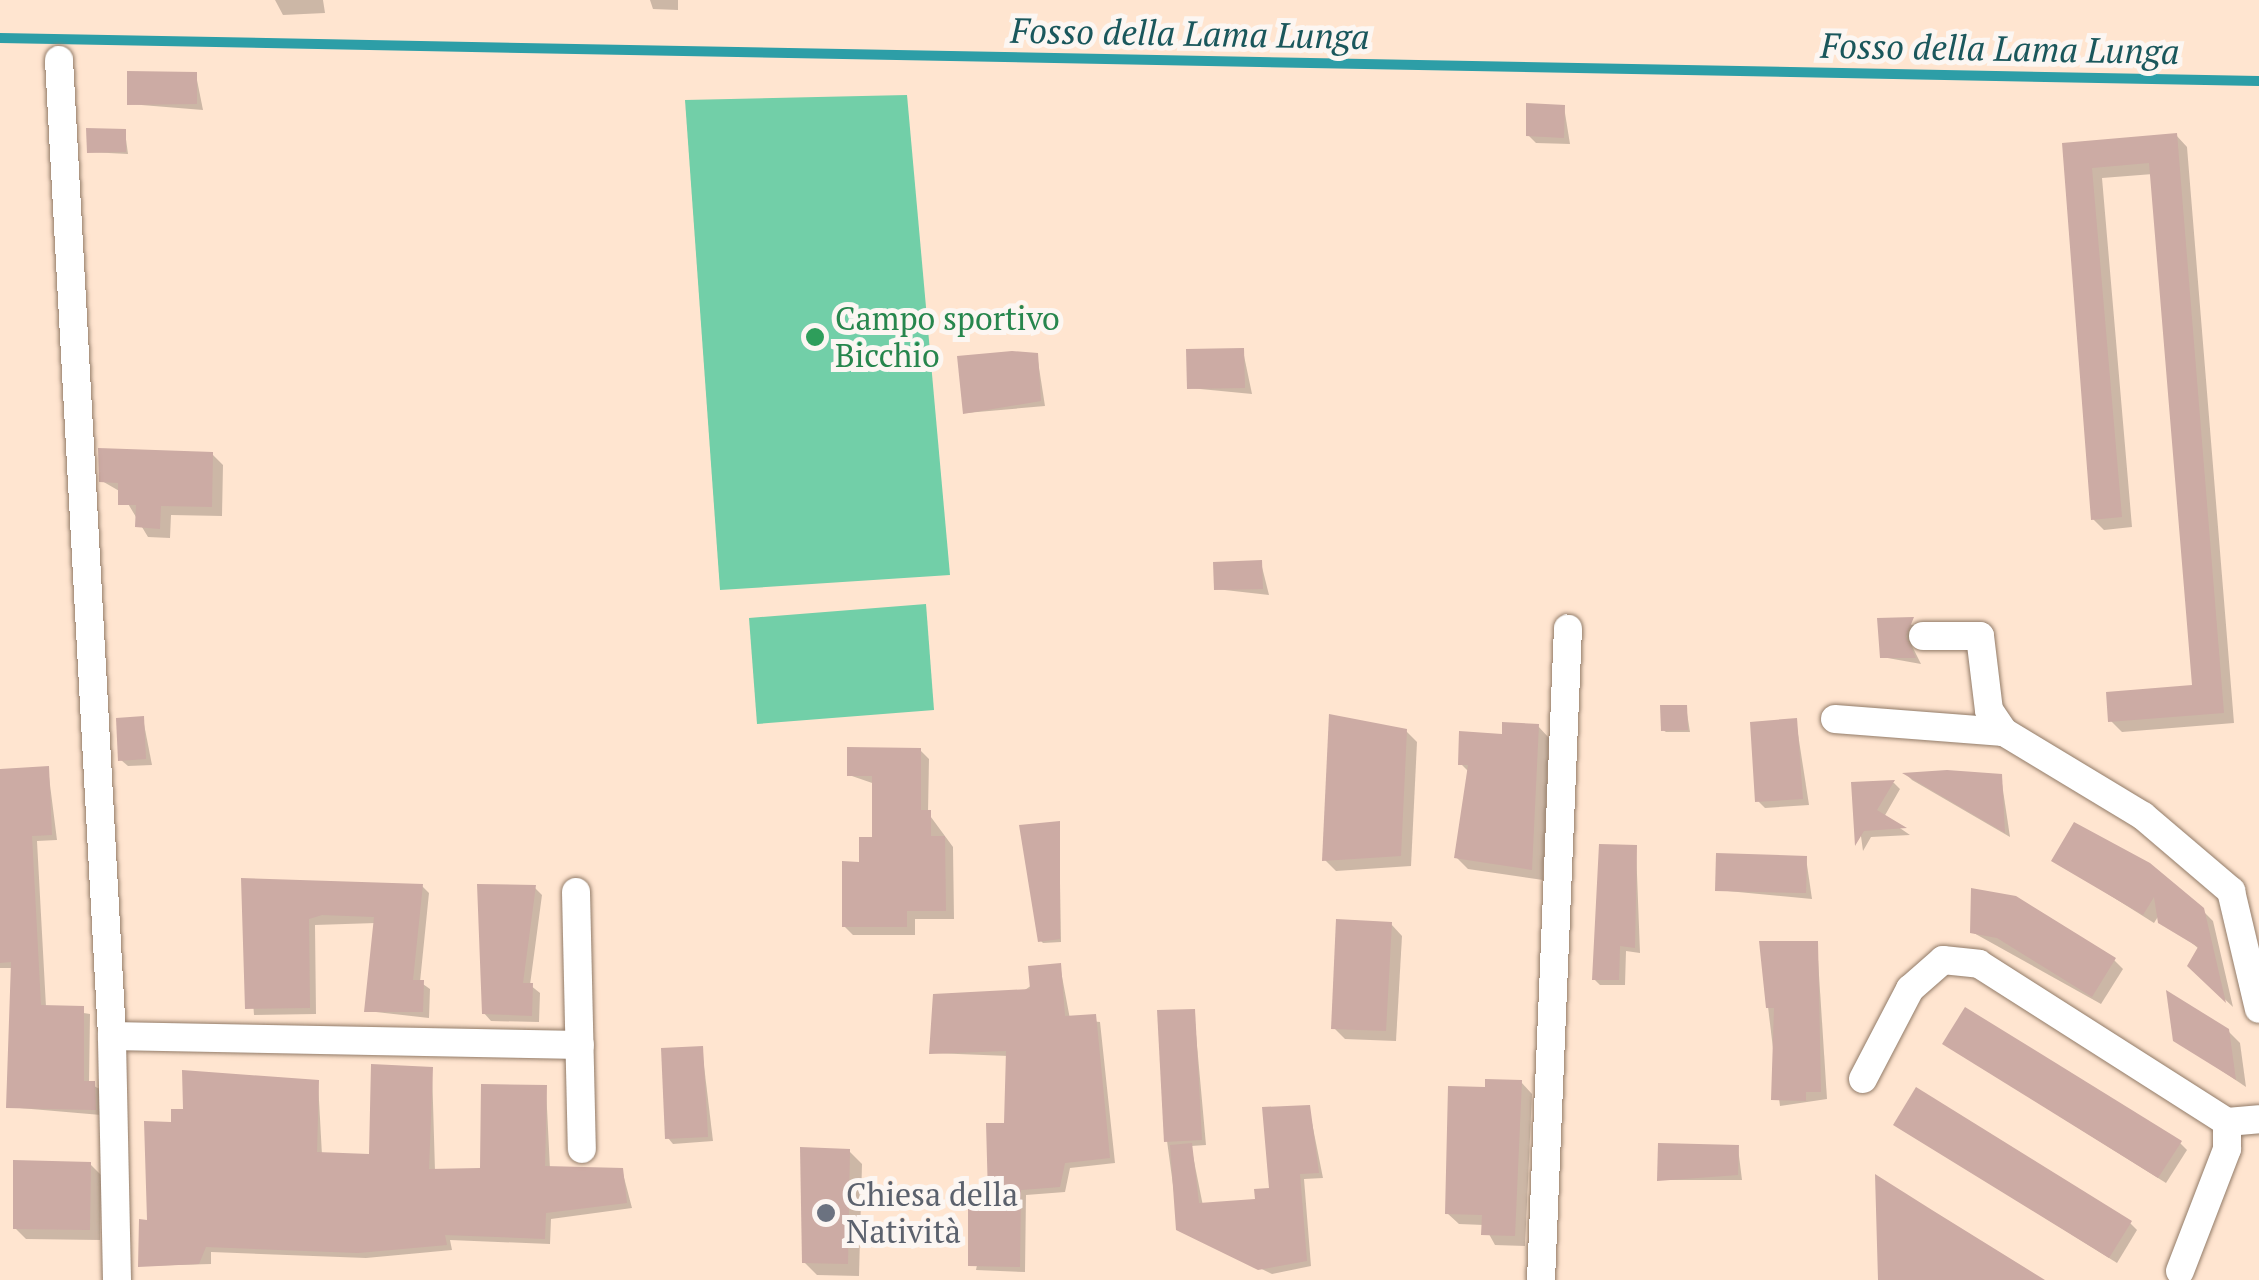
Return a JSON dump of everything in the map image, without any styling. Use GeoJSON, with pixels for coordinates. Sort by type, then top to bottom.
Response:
{"type":"FeatureCollection","features":[{"type":"Feature","properties":{"kind":"street"},"geometry":{"type":"LineString","coordinates":[[58,60],[112,1036],[117,1280]]}},
{"type":"Feature","properties":{"kind":"street"},"geometry":{"type":"LineString","coordinates":[[1541,1280],[1568,629]]}},
{"type":"Feature","properties":{"kind":"street"},"geometry":{"type":"LineString","coordinates":[[1923,636],[1980,636],[1989,710],[2004,732],[2216,872],[2241,908],[2259,1009]]}},
{"type":"Feature","properties":{"kind":"street"},"geometry":{"type":"LineString","coordinates":[[1835,719],[2004,732]]}},
{"type":"Feature","properties":{"kind":"street"},"geometry":{"type":"LineString","coordinates":[[576,892],[582,1150]]}},
{"type":"Feature","properties":{"kind":"street"},"geometry":{"type":"LineString","coordinates":[[1863,1079],[1910,989],[1942,960],[1979,964],[2228,1122],[2259,1119]]}},
{"type":"Feature","properties":{"kind":"street"},"geometry":{"type":"LineString","coordinates":[[112,1036],[580,1046]]}},
{"type":"Feature","properties":{"kind":"street"},"geometry":{"type":"LineString","coordinates":[[2180,1271],[2228,1149],[2228,1122]]}},
{"type":"Feature","properties":{"kind":"green space","name":"Campo sportivo Bicchio"},"geometry":{"type":"Polygon","coordinates":[[[907,95],[950,575],[720,590],[685,100],[907,95]]]}},
{"type":"Feature","properties":{"kind":"green space"},"geometry":{"type":"Polygon","coordinates":[[[926,604],[934,710],[757,724],[749,618],[926,604]]]}},
{"type":"Feature","properties":{"kind":"building"},"geometry":{"type":"Polygon","coordinates":[[[127,71],[197,72],[197,104],[127,105],[127,71]]]}},
{"type":"Feature","properties":{"kind":"building"},"geometry":{"type":"Polygon","coordinates":[[[1526,103],[1565,105],[1564,138],[1526,136],[1526,103]]]}},
{"type":"Feature","properties":{"kind":"building"},"geometry":{"type":"Polygon","coordinates":[[[86,128],[126,129],[126,152],[87,153],[86,128]]]}},
{"type":"Feature","properties":{"kind":"building"},"geometry":{"type":"Polygon","coordinates":[[[2177,133],[2224,713],[2108,722],[2106,692],[2192,685],[2149,163],[2092,168],[2122,517],[2091,520],[2062,143],[2177,133]]]}},
{"type":"Feature","properties":{"kind":"building"},"geometry":{"type":"Polygon","coordinates":[[[1244,348],[1245,388],[1187,389],[1186,349],[1244,348]]]}},
{"type":"Feature","properties":{"kind":"building"},"geometry":{"type":"Polygon","coordinates":[[[1038,353],[1041,401],[963,414],[957,356],[1038,353]]]}},
{"type":"Feature","properties":{"kind":"building"},"geometry":{"type":"Polygon","coordinates":[[[98,448],[213,452],[212,507],[161,506],[160,529],[135,527],[136,505],[118,505],[118,483],[99,482],[98,448]]]}},
{"type":"Feature","properties":{"kind":"building"},"geometry":{"type":"Polygon","coordinates":[[[1262,560],[1263,589],[1214,590],[1213,562],[1262,560]]]}},
{"type":"Feature","properties":{"kind":"building"},"geometry":{"type":"Polygon","coordinates":[[[1914,617],[1906,637],[1916,658],[1880,658],[1877,618],[1914,617]]]}},
{"type":"Feature","properties":{"kind":"building"},"geometry":{"type":"Polygon","coordinates":[[[1660,705],[1687,705],[1688,730],[1661,731],[1660,705]]]}},
{"type":"Feature","properties":{"kind":"building"},"geometry":{"type":"Polygon","coordinates":[[[1329,714],[1407,729],[1401,856],[1322,861],[1329,714]]]}},
{"type":"Feature","properties":{"kind":"building"},"geometry":{"type":"Polygon","coordinates":[[[144,716],[146,759],[118,761],[116,718],[144,716]]]}},
{"type":"Feature","properties":{"kind":"building"},"geometry":{"type":"Polygon","coordinates":[[[1797,718],[1803,799],[1755,802],[1750,722],[1797,718]]]}},
{"type":"Feature","properties":{"kind":"building"},"geometry":{"type":"Polygon","coordinates":[[[1502,722],[1539,724],[1532,870],[1454,858],[1468,765],[1458,765],[1459,731],[1502,734],[1502,722]]]}},
{"type":"Feature","properties":{"kind":"building"},"geometry":{"type":"Polygon","coordinates":[[[847,747],[921,748],[921,810],[931,810],[931,836],[945,836],[946,911],[907,911],[907,927],[842,927],[842,861],[859,862],[859,837],[872,837],[872,776],[847,776],[847,747]]]}},
{"type":"Feature","properties":{"kind":"building"},"geometry":{"type":"Polygon","coordinates":[[[49,766],[52,835],[32,836],[41,1005],[84,1006],[84,1081],[95,1081],[96,1110],[6,1108],[11,962],[0,963],[0,769],[49,766]]]}},
{"type":"Feature","properties":{"kind":"building"},"geometry":{"type":"Polygon","coordinates":[[[1947,770],[2002,774],[2005,833],[1902,773],[1947,770]]]}},
{"type":"Feature","properties":{"kind":"building"},"geometry":{"type":"Polygon","coordinates":[[[1895,780],[1877,810],[1907,828],[1864,831],[1855,846],[1851,782],[1895,780]]]}},
{"type":"Feature","properties":{"kind":"building"},"geometry":{"type":"Polygon","coordinates":[[[1060,821],[1060,939],[1038,942],[1019,825],[1060,821]]]}},
{"type":"Feature","properties":{"kind":"building"},"geometry":{"type":"Polygon","coordinates":[[[2074,822],[2150,863],[2204,908],[2226,1003],[2187,966],[2198,947],[2158,923],[2154,897],[2143,915],[2051,861],[2074,822]]]}},
{"type":"Feature","properties":{"kind":"building"},"geometry":{"type":"Polygon","coordinates":[[[1599,844],[1637,845],[1635,948],[1620,946],[1619,980],[1592,980],[1599,844]]]}},
{"type":"Feature","properties":{"kind":"building"},"geometry":{"type":"Polygon","coordinates":[[[1716,853],[1807,856],[1806,893],[1715,891],[1716,853]]]}},
{"type":"Feature","properties":{"kind":"building"},"geometry":{"type":"Polygon","coordinates":[[[241,878],[423,884],[413,980],[424,980],[423,1012],[364,1012],[374,917],[322,915],[309,919],[310,1008],[245,1009],[241,878]]]}},
{"type":"Feature","properties":{"kind":"building"},"geometry":{"type":"Polygon","coordinates":[[[477,884],[536,885],[523,983],[533,983],[532,1016],[482,1014],[477,884]]]}},
{"type":"Feature","properties":{"kind":"building"},"geometry":{"type":"Polygon","coordinates":[[[1971,888],[2016,896],[2116,958],[2092,997],[1997,938],[1970,933],[1971,888]]]}},
{"type":"Feature","properties":{"kind":"building"},"geometry":{"type":"Polygon","coordinates":[[[1336,919],[1392,922],[1386,1031],[1331,1029],[1336,919]]]}},
{"type":"Feature","properties":{"kind":"building"},"geometry":{"type":"Polygon","coordinates":[[[1759,941],[1818,941],[1821,1092],[1806,1092],[1806,1101],[1771,1100],[1774,1008],[1766,1008],[1759,941]]]}},
{"type":"Feature","properties":{"kind":"building"},"geometry":{"type":"Polygon","coordinates":[[[1061,963],[1065,1016],[1096,1014],[1110,1158],[1065,1163],[1060,1187],[1021,1190],[1020,1267],[968,1266],[968,1196],[988,1196],[986,1123],[1004,1123],[1006,1051],[929,1054],[933,994],[1030,989],[1028,966],[1061,963]]]}},
{"type":"Feature","properties":{"kind":"building"},"geometry":{"type":"Polygon","coordinates":[[[2166,990],[2229,1029],[2236,1080],[2173,1041],[2166,990]]]}},
{"type":"Feature","properties":{"kind":"building"},"geometry":{"type":"Polygon","coordinates":[[[1965,1007],[2182,1141],[2158,1178],[1942,1044],[1965,1007]]]}},
{"type":"Feature","properties":{"kind":"building"},"geometry":{"type":"Polygon","coordinates":[[[1195,1009],[1202,1140],[1164,1142],[1157,1010],[1195,1009]]]}},
{"type":"Feature","properties":{"kind":"building"},"geometry":{"type":"Polygon","coordinates":[[[703,1046],[708,1137],[665,1139],[661,1048],[703,1046]]]}},
{"type":"Feature","properties":{"kind":"building"},"geometry":{"type":"Polygon","coordinates":[[[371,1064],[433,1067],[429,1169],[480,1168],[481,1084],[547,1085],[545,1166],[623,1168],[627,1203],[546,1213],[545,1239],[445,1235],[447,1245],[358,1253],[206,1247],[199,1264],[138,1267],[139,1219],[147,1220],[144,1121],[171,1122],[171,1109],[183,1109],[182,1070],[319,1080],[317,1152],[369,1154],[371,1064]]]}},
{"type":"Feature","properties":{"kind":"building"},"geometry":{"type":"Polygon","coordinates":[[[1485,1079],[1522,1080],[1515,1236],[1481,1235],[1482,1215],[1445,1214],[1448,1086],[1485,1087],[1485,1079]]]}},
{"type":"Feature","properties":{"kind":"building"},"geometry":{"type":"Polygon","coordinates":[[[1916,1087],[2132,1221],[2109,1258],[1893,1125],[1916,1087]]]}},
{"type":"Feature","properties":{"kind":"building"},"geometry":{"type":"Polygon","coordinates":[[[1310,1105],[1319,1173],[1300,1174],[1307,1261],[1258,1270],[1176,1230],[1170,1145],[1192,1143],[1199,1203],[1255,1199],[1254,1189],[1269,1188],[1262,1107],[1310,1105]]]}},
{"type":"Feature","properties":{"kind":"building"},"geometry":{"type":"Polygon","coordinates":[[[1658,1143],[1739,1145],[1738,1175],[1657,1181],[1658,1143]]]}},
{"type":"Feature","properties":{"kind":"building","name":"Chiesa della Natività"},"geometry":{"type":"Polygon","coordinates":[[[800,1147],[850,1149],[848,1264],[802,1263],[800,1147]]]}},
{"type":"Feature","properties":{"kind":"building"},"geometry":{"type":"Polygon","coordinates":[[[13,1160],[91,1162],[90,1230],[13,1229],[13,1160]]]}},
{"type":"Feature","properties":{"kind":"building"},"geometry":{"type":"Polygon","coordinates":[[[1875,1174],[1932,1210],[2045,1280],[1878,1280],[1875,1174]]]}},
{"type":"Feature","properties":{"kind":"waterway","name":"Fosso della Lama Lunga"},"geometry":{"type":"LineString","coordinates":[[0,38],[2259,81]]}},
{"type":"Feature","properties":{"kind":"place","name":"Campo sportivo Bicchio"},"geometry":{"type":"Point","coordinates":[815,337]}},
{"type":"Feature","properties":{"kind":"place","name":"Chiesa della Natività"},"geometry":{"type":"Point","coordinates":[826,1213]}}]}
